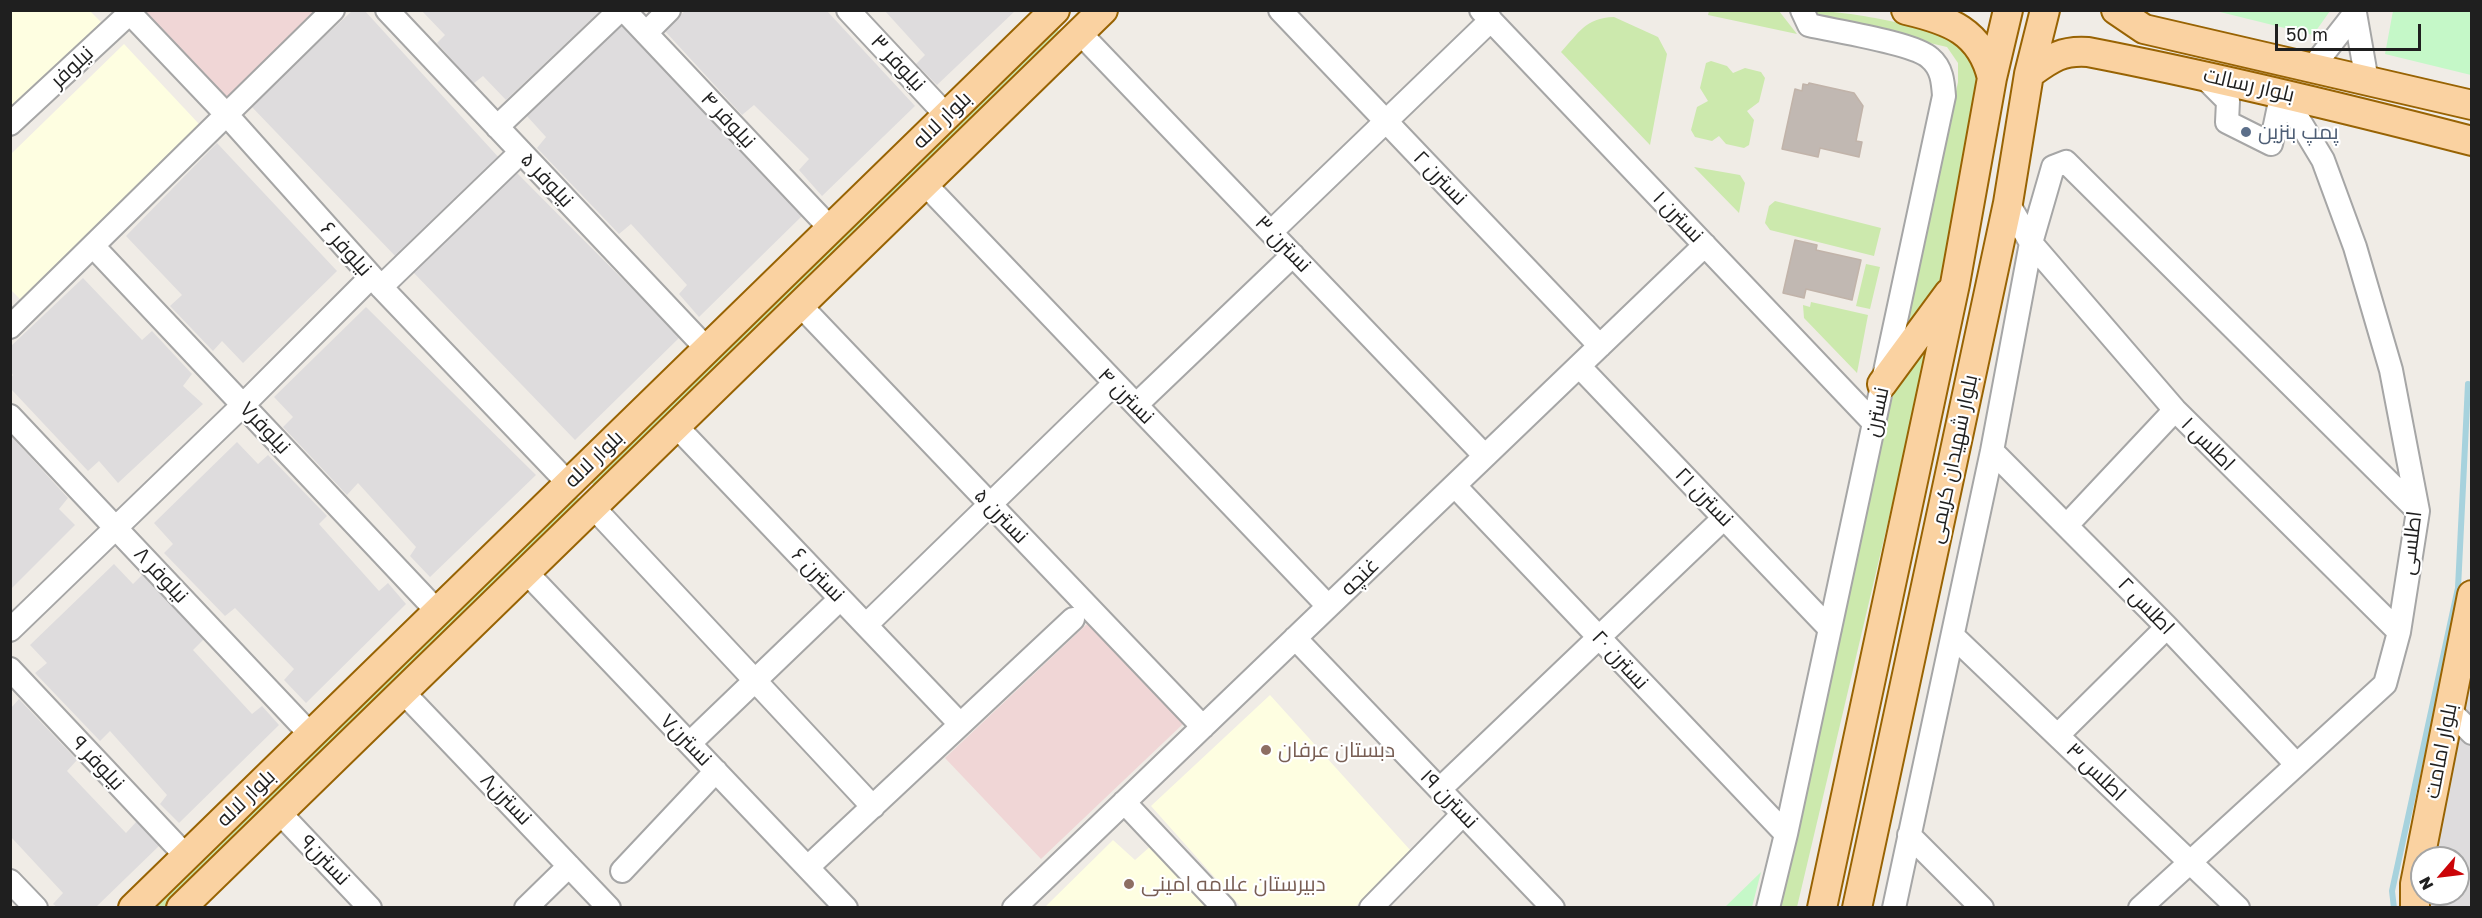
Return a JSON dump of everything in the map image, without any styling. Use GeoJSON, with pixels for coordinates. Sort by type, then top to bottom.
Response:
{"type":"FeatureCollection","features":[{"type":"Feature","properties":{"kind":"main road","name":"بلوار لاله"},"geometry":{"type":"LineString","coordinates":[[133,908],[1057,10]]}},
{"type":"Feature","properties":{"kind":"main road"},"geometry":{"type":"LineString","coordinates":[[1057,10],[1080,33]]}},
{"type":"Feature","properties":{"kind":"main road","name":"بلوار لاله"},"geometry":{"type":"LineString","coordinates":[[182,908],[1103,10]]}},
{"type":"Feature","properties":{"kind":"main road"},"geometry":{"type":"LineString","coordinates":[[1906,10],[1935,17],[1961,30],[1979,46],[1988,60],[1992,78]]}},
{"type":"Feature","properties":{"kind":"main road","name":"بلوار شهیدان کریمی"},"geometry":{"type":"LineString","coordinates":[[1822,908],[1955,284],[1992,78],[2008,10]]}},
{"type":"Feature","properties":{"kind":"main road","name":"بلوار شهیدان کریمی"},"geometry":{"type":"LineString","coordinates":[[1857,908],[2008,203],[2030,74],[2045,10]]}},
{"type":"Feature","properties":{"kind":"main road","name":"بلوار رسالت"},"geometry":{"type":"LineString","coordinates":[[2116,10],[2144,29],[2472,105]]}},
{"type":"Feature","properties":{"kind":"main road","name":"بلوار رسالت"},"geometry":{"type":"LineString","coordinates":[[2030,74],[2057,55],[2072,51],[2200,73],[2472,141]]}},
{"type":"Feature","properties":{"kind":"main road"},"geometry":{"type":"LineString","coordinates":[[1882,384],[1955,284]]}},
{"type":"Feature","properties":{"kind":"main road"},"geometry":{"type":"LineString","coordinates":[[568,484],[593,507]]}},
{"type":"Feature","properties":{"kind":"main road","name":"بلوار امامت"},"geometry":{"type":"LineString","coordinates":[[2415,908],[2415,884],[2472,595]]}},
{"type":"Feature","properties":{"kind":"street"},"geometry":{"type":"LineString","coordinates":[[10,327],[333,10]]}},
{"type":"Feature","properties":{"kind":"street","name":"نیلوفر ۵"},"geometry":{"type":"LineString","coordinates":[[387,10],[707,349]]}},
{"type":"Feature","properties":{"kind":"street"},"geometry":{"type":"LineString","coordinates":[[497,127],[622,10]]}},
{"type":"Feature","properties":{"kind":"street","name":"نیلوفر ۴"},"geometry":{"type":"LineString","coordinates":[[622,10],[831,228]]}},
{"type":"Feature","properties":{"kind":"street"},"geometry":{"type":"LineString","coordinates":[[646,33],[669,10]]}},
{"type":"Feature","properties":{"kind":"street","name":"نیلوفر ۳"},"geometry":{"type":"LineString","coordinates":[[848,10],[947,116]]}},
{"type":"Feature","properties":{"kind":"street","name":"نسترن ۲"},"geometry":{"type":"LineString","coordinates":[[1280,10],[1600,346]]}},
{"type":"Feature","properties":{"kind":"street","name":"نسترن"},"geometry":{"type":"LineString","coordinates":[[1768,908],[1786,834],[1944,96],[1942,75],[1930,57],[1911,48],[1809,25],[1802,10]]}},
{"type":"Feature","properties":{"kind":"street","name":"نیلوفر ۶"},"geometry":{"type":"LineString","coordinates":[[130,12],[226,114],[376,282],[568,484]]}},
{"type":"Feature","properties":{"kind":"street","name":"نیلوفر"},"geometry":{"type":"LineString","coordinates":[[10,124],[130,12]]}},
{"type":"Feature","properties":{"kind":"street"},"geometry":{"type":"LineString","coordinates":[[2312,68],[2355,12]]}},
{"type":"Feature","properties":{"kind":"street"},"geometry":{"type":"LineString","coordinates":[[2355,12],[2367,81]]}},
{"type":"Feature","properties":{"kind":"street"},"geometry":{"type":"LineString","coordinates":[[1271,232],[1386,121],[1486,16]]}},
{"type":"Feature","properties":{"kind":"street","name":"نسترن ۱"},"geometry":{"type":"LineString","coordinates":[[1486,16],[1874,423]]}},
{"type":"Feature","properties":{"kind":"street","name":"نسترن ۳"},"geometry":{"type":"LineString","coordinates":[[1080,33],[1485,456]]}},
{"type":"Feature","properties":{"kind":"street"},"geometry":{"type":"LineString","coordinates":[[2200,73],[2228,101],[2227,122],[2271,144],[2282,92]]}},
{"type":"Feature","properties":{"kind":"street","name":"اطلسی"},"geometry":{"type":"LineString","coordinates":[[2140,908],[2385,684],[2399,632],[2418,511],[2391,370],[2355,247],[2323,160],[2282,92]]}},
{"type":"Feature","properties":{"kind":"street"},"geometry":{"type":"LineString","coordinates":[[10,630],[243,405],[521,152]]}},
{"type":"Feature","properties":{"kind":"street"},"geometry":{"type":"LineString","coordinates":[[1894,908],[1954,638],[2031,243],[2053,167],[2066,162],[2418,511]]}},
{"type":"Feature","properties":{"kind":"street","name":"نسترن ۴"},"geometry":{"type":"LineString","coordinates":[[925,184],[1329,606]]}},
{"type":"Feature","properties":{"kind":"street","name":"اطلس ۱"},"geometry":{"type":"LineString","coordinates":[[2008,203],[2031,243],[2175,410],[2399,632]]}},
{"type":"Feature","properties":{"kind":"street","name":"غنچه"},"geometry":{"type":"LineString","coordinates":[[1014,908],[1705,245]]}},
{"type":"Feature","properties":{"kind":"street","name":"نیلوفر۷"},"geometry":{"type":"LineString","coordinates":[[93,246],[437,611]]}},
{"type":"Feature","properties":{"kind":"street"},"geometry":{"type":"LineString","coordinates":[[1136,405],[1293,255]]}},
{"type":"Feature","properties":{"kind":"street","name":"نسترن ۵"},"geometry":{"type":"LineString","coordinates":[[800,305],[1203,727]]}},
{"type":"Feature","properties":{"kind":"street","name":"نسترن ۲۱"},"geometry":{"type":"LineString","coordinates":[[1579,366],[1830,629]]}},
{"type":"Feature","properties":{"kind":"street"},"geometry":{"type":"LineString","coordinates":[[866,626],[1114,384]]}},
{"type":"Feature","properties":{"kind":"street"},"geometry":{"type":"LineString","coordinates":[[2067,525],[2175,410]]}},
{"type":"Feature","properties":{"kind":"street","name":"نیلوفر ۸"},"geometry":{"type":"LineString","coordinates":[[10,416],[311,735]]}},
{"type":"Feature","properties":{"kind":"street","name":"نسترن ۶"},"geometry":{"type":"LineString","coordinates":[[676,426],[960,724]]}},
{"type":"Feature","properties":{"kind":"street","name":"اطلس ۲"},"geometry":{"type":"LineString","coordinates":[[1992,452],[2167,627],[2296,764]]}},
{"type":"Feature","properties":{"kind":"street","name":"نسترن ۲۰"},"geometry":{"type":"LineString","coordinates":[[1455,486],[1786,834]]}},
{"type":"Feature","properties":{"kind":"street"},"geometry":{"type":"LineString","coordinates":[[593,507],[873,807]]}},
{"type":"Feature","properties":{"kind":"street"},"geometry":{"type":"LineString","coordinates":[[1440,789],[1724,518]]}},
{"type":"Feature","properties":{"kind":"street","name":"نسترن۷"},"geometry":{"type":"LineString","coordinates":[[526,572],[846,908]]}},
{"type":"Feature","properties":{"kind":"street"},"geometry":{"type":"LineString","coordinates":[[690,743],[840,599]]}},
{"type":"Feature","properties":{"kind":"street"},"geometry":{"type":"LineString","coordinates":[[808,867],[1073,619]]}},
{"type":"Feature","properties":{"kind":"street"},"geometry":{"type":"LineString","coordinates":[[2058,735],[2167,627]]}},
{"type":"Feature","properties":{"kind":"street","name":"نسترن ۱۹"},"geometry":{"type":"LineString","coordinates":[[1295,638],[1553,908]]}},
{"type":"Feature","properties":{"kind":"street","name":"اطلس ۳"},"geometry":{"type":"LineString","coordinates":[[1954,638],[2238,908]]}},
{"type":"Feature","properties":{"kind":"street","name":"نیلوفر ۹"},"geometry":{"type":"LineString","coordinates":[[10,669],[186,856]]}},
{"type":"Feature","properties":{"kind":"street","name":"نسترن۸"},"geometry":{"type":"LineString","coordinates":[[403,692],[609,908]]}},
{"type":"Feature","properties":{"kind":"street"},"geometry":{"type":"LineString","coordinates":[[2449,710],[2472,733]]}},
{"type":"Feature","properties":{"kind":"street"},"geometry":{"type":"LineString","coordinates":[[622,871],[716,771]]}},
{"type":"Feature","properties":{"kind":"street"},"geometry":{"type":"LineString","coordinates":[[1124,802],[1224,908]]}},
{"type":"Feature","properties":{"kind":"street","name":"نسترن۹"},"geometry":{"type":"LineString","coordinates":[[279,812],[370,908]]}},
{"type":"Feature","properties":{"kind":"street"},"geometry":{"type":"LineString","coordinates":[[1371,908],[1463,814]]}},
{"type":"Feature","properties":{"kind":"street"},"geometry":{"type":"LineString","coordinates":[[1909,835],[1982,908]]}},
{"type":"Feature","properties":{"kind":"street"},"geometry":{"type":"LineString","coordinates":[[526,908],[569,866]]}},
{"type":"Feature","properties":{"kind":"street"},"geometry":{"type":"LineString","coordinates":[[10,880],[36,908]]}},
{"type":"Feature","properties":{"kind":"shaded area"},"geometry":{"type":"Polygon","coordinates":[[[11,11],[90,11],[101,22],[11,111],[11,11]]]}},
{"type":"Feature","properties":{"kind":"shaded area"},"geometry":{"type":"Polygon","coordinates":[[[127,11],[333,11],[226,114],[127,11]]]}},
{"type":"Feature","properties":{"kind":"shaded area"},"geometry":{"type":"Polygon","coordinates":[[[352,11],[365,11],[501,160],[399,260],[250,105],[352,11]]]}},
{"type":"Feature","properties":{"kind":"shaded area"},"geometry":{"type":"Polygon","coordinates":[[[422,11],[600,11],[506,100],[483,76],[473,84],[437,43],[445,35],[422,11]]]}},
{"type":"Feature","properties":{"kind":"shaded area"},"geometry":{"type":"Polygon","coordinates":[[[685,11],[827,11],[915,106],[822,196],[799,170],[809,159],[754,105],[742,115],[664,30],[685,11]]]}},
{"type":"Feature","properties":{"kind":"shaded area"},"geometry":{"type":"Polygon","coordinates":[[[885,11],[1015,11],[937,85],[916,64],[925,55],[885,11]]]}},
{"type":"Feature","properties":{"kind":"shaded area"},"geometry":{"type":"Polygon","coordinates":[[[621,25],[802,216],[699,317],[679,294],[687,285],[631,224],[619,234],[537,148],[546,137],[526,115],[621,25]]]}},
{"type":"Feature","properties":{"kind":"shaded area"},"geometry":{"type":"Polygon","coordinates":[[[124,44],[199,124],[23,302],[11,290],[11,154],[124,44]]]}},
{"type":"Feature","properties":{"kind":"shaded area"},"geometry":{"type":"Polygon","coordinates":[[[217,143],[337,271],[243,363],[222,341],[213,351],[170,306],[182,295],[126,236],[217,143]]]}},
{"type":"Feature","properties":{"kind":"shaded area"},"geometry":{"type":"Polygon","coordinates":[[[515,171],[680,337],[575,440],[413,272],[515,171]]]}},
{"type":"Feature","properties":{"kind":"shaded area"},"geometry":{"type":"Polygon","coordinates":[[[83,278],[142,340],[152,331],[192,374],[183,386],[203,404],[118,483],[99,461],[88,471],[11,389],[13,375],[11,346],[83,278]]]}},
{"type":"Feature","properties":{"kind":"shaded area"},"geometry":{"type":"Polygon","coordinates":[[[366,307],[536,475],[430,577],[410,556],[416,547],[358,483],[347,495],[283,427],[293,417],[274,397],[366,307]]]}},
{"type":"Feature","properties":{"kind":"shaded area"},"geometry":{"type":"Polygon","coordinates":[[[11,436],[68,498],[59,509],[75,525],[11,589],[11,436]]]}},
{"type":"Feature","properties":{"kind":"shaded area"},"geometry":{"type":"Polygon","coordinates":[[[237,442],[258,464],[268,455],[327,516],[319,524],[379,591],[388,583],[406,604],[306,703],[284,680],[294,669],[235,608],[225,616],[164,553],[173,544],[154,523],[237,442]]]}},
{"type":"Feature","properties":{"kind":"shaded area"},"geometry":{"type":"Polygon","coordinates":[[[114,564],[133,584],[142,575],[204,639],[193,650],[252,714],[262,706],[279,725],[179,823],[160,804],[167,795],[110,731],[100,741],[35,673],[47,663],[30,645],[114,564]]]}},
{"type":"Feature","properties":{"kind":"shaded area"},"geometry":{"type":"Polygon","coordinates":[[[2471,595],[2471,907],[2419,907],[2470,906],[2470,846],[2422,846],[2471,595]]]}},
{"type":"Feature","properties":{"kind":"shaded area"},"geometry":{"type":"Polygon","coordinates":[[[1088,623],[1184,723],[1041,859],[945,758],[1088,623]]]}},
{"type":"Feature","properties":{"kind":"shaded area","name":"دبستان عرفان"},"geometry":{"type":"Polygon","coordinates":[[[1270,695],[1411,851],[1355,907],[1241,907],[1151,806],[1270,695]]]}},
{"type":"Feature","properties":{"kind":"shaded area"},"geometry":{"type":"Polygon","coordinates":[[[19,699],[77,760],[67,771],[126,833],[137,821],[160,845],[96,907],[57,907],[53,904],[63,893],[11,837],[11,708],[19,699]]]}},
{"type":"Feature","properties":{"kind":"shaded area","name":"دبیرستان علامه امینی"},"geometry":{"type":"Polygon","coordinates":[[[1113,840],[1135,860],[1152,845],[1212,908],[1044,908],[1113,840]]]}},
{"type":"Feature","properties":{"kind":"green space"},"geometry":{"type":"Polygon","coordinates":[[[1709,11],[1779,11],[1797,34],[1708,15],[1709,11]]]}},
{"type":"Feature","properties":{"kind":"green space"},"geometry":{"type":"Polygon","coordinates":[[[1813,11],[1883,19],[1949,39],[1969,60],[1978,81],[1980,88],[1942,284],[1907,324],[1958,82],[1958,63],[1947,47],[1813,16],[1813,11]]]}},
{"type":"Feature","properties":{"kind":"green space"},"geometry":{"type":"Polygon","coordinates":[[[2216,11],[2330,11],[2313,35],[2216,11]]]}},
{"type":"Feature","properties":{"kind":"green space"},"geometry":{"type":"Polygon","coordinates":[[[2393,11],[2471,11],[2471,75],[2385,54],[2393,11]]]}},
{"type":"Feature","properties":{"kind":"green space"},"geometry":{"type":"Polygon","coordinates":[[[1614,17],[1658,37],[1667,54],[1650,145],[1561,52],[1589,24],[1596,20],[1614,17]]]}},
{"type":"Feature","properties":{"kind":"green space"},"geometry":{"type":"Polygon","coordinates":[[[1054,27],[1063,34],[600,489],[586,479],[1054,27]]]}},
{"type":"Feature","properties":{"kind":"green space"},"geometry":{"type":"Polygon","coordinates":[[[1711,61],[1727,66],[1733,73],[1745,68],[1761,72],[1765,78],[1759,102],[1747,111],[1754,120],[1749,145],[1744,148],[1726,144],[1719,136],[1712,141],[1695,137],[1691,130],[1697,107],[1708,101],[1700,88],[1706,63],[1711,61]]]}},
{"type":"Feature","properties":{"kind":"green space"},"geometry":{"type":"Polygon","coordinates":[[[1694,167],[1740,175],[1745,183],[1739,213],[1694,167]]]}},
{"type":"Feature","properties":{"kind":"green space"},"geometry":{"type":"Polygon","coordinates":[[[1775,201],[1881,228],[1874,256],[1770,230],[1765,223],[1769,206],[1775,201]]]}},
{"type":"Feature","properties":{"kind":"green space"},"geometry":{"type":"Polygon","coordinates":[[[1866,264],[1880,267],[1870,309],[1856,306],[1866,264]]]}},
{"type":"Feature","properties":{"kind":"green space"},"geometry":{"type":"Polygon","coordinates":[[[1811,302],[1868,315],[1857,373],[1804,318],[1803,305],[1810,307],[1811,302]]]}},
{"type":"Feature","properties":{"kind":"green space"},"geometry":{"type":"Polygon","coordinates":[[[1933,331],[1797,907],[1779,908],[1896,381],[1933,331]]]}},
{"type":"Feature","properties":{"kind":"green space"},"geometry":{"type":"Polygon","coordinates":[[[572,494],[583,501],[171,907],[150,908],[572,494]]]}},
{"type":"Feature","properties":{"kind":"green space"},"geometry":{"type":"Polygon","coordinates":[[[1761,872],[1752,907],[1725,907],[1761,872]]]}},
{"type":"Feature","properties":{"kind":"building"},"geometry":{"type":"Polygon","coordinates":[[[1809,83],[1854,93],[1863,106],[1856,141],[1862,142],[1859,157],[1820,148],[1818,157],[1782,149],[1795,89],[1802,91],[1803,84],[1808,85],[1809,83]]]}},
{"type":"Feature","properties":{"kind":"building"},"geometry":{"type":"Polygon","coordinates":[[[1795,240],[1817,245],[1816,250],[1861,260],[1852,300],[1806,289],[1804,298],[1783,293],[1795,240]]]}},
{"type":"Feature","properties":{"kind":"waterway"},"geometry":{"type":"LineString","coordinates":[[2394,908],[2392,891],[2458,588],[2468,384]]}},
{"type":"Feature","properties":{"kind":"place","name":"پمپ بنزین"},"geometry":{"type":"Point","coordinates":[2246,132]}},
{"type":"Feature","properties":{"kind":"place","name":"دبستان عرفان"},"geometry":{"type":"Point","coordinates":[1266,750]}},
{"type":"Feature","properties":{"kind":"place","name":"دبیرستان علامه امینی"},"geometry":{"type":"Point","coordinates":[1129,884]}}]}
